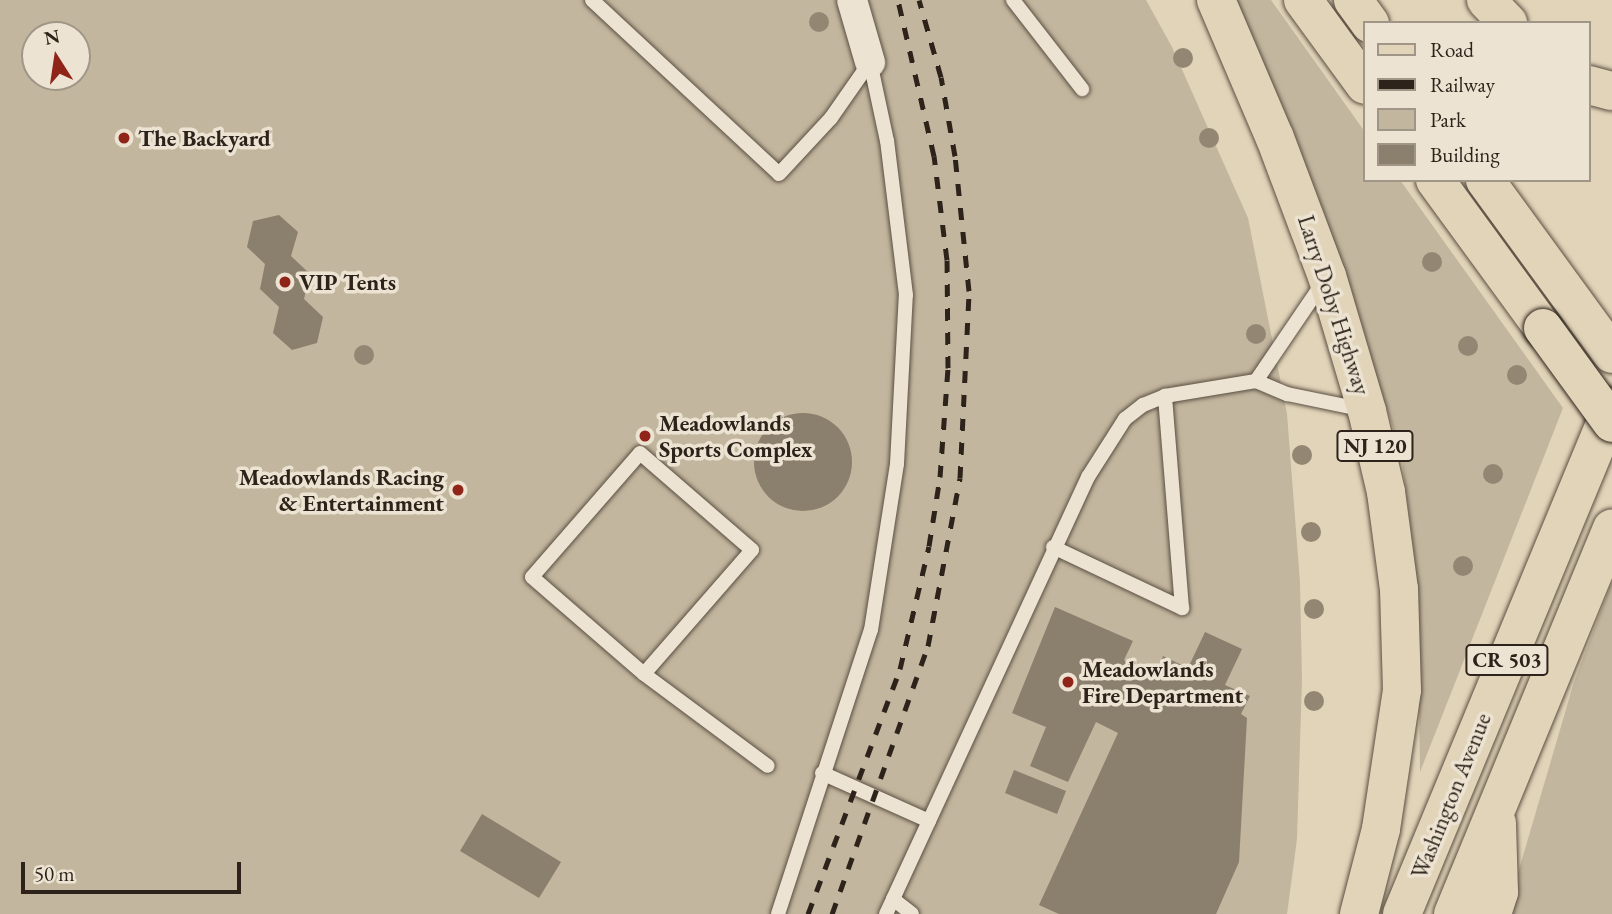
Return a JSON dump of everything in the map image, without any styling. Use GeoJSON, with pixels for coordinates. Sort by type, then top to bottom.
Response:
{"type":"FeatureCollection","features":[{"type":"Feature","properties":{"kind":"main road","name":"Larry Doby Highway"},"geometry":{"type":"LineString","coordinates":[[1216,0],[1284,160],[1327,276],[1367,411],[1394,545],[1402,690],[1381,829],[1359,914]]}},
{"type":"Feature","properties":{"kind":"main road"},"geometry":{"type":"LineString","coordinates":[[1303,0],[1364,84]]}},
{"type":"Feature","properties":{"kind":"main road"},"geometry":{"type":"LineString","coordinates":[[1353,0],[1369,21]]}},
{"type":"Feature","properties":{"kind":"main road"},"geometry":{"type":"LineString","coordinates":[[1486,0],[1506,21]]}},
{"type":"Feature","properties":{"kind":"main road"},"geometry":{"type":"LineString","coordinates":[[1591,86],[1612,91]]}},
{"type":"Feature","properties":{"kind":"main road"},"geometry":{"type":"LineString","coordinates":[[1436,182],[1612,423]]}},
{"type":"Feature","properties":{"kind":"main road"},"geometry":{"type":"LineString","coordinates":[[1486,182],[1612,354]]}},
{"type":"Feature","properties":{"kind":"main road","name":"Washington Avenue"},"geometry":{"type":"LineString","coordinates":[[1402,914],[1612,407]]}},
{"type":"Feature","properties":{"kind":"main road","name":"Washington Avenue"},"geometry":{"type":"LineString","coordinates":[[1453,914],[1612,529]]}},
{"type":"Feature","properties":{"kind":"main road"},"geometry":{"type":"LineString","coordinates":[[1492,914],[1499,892],[1496,808]]}},
{"type":"Feature","properties":{"kind":"street"},"geometry":{"type":"LineString","coordinates":[[852,0],[870,62]]}},
{"type":"Feature","properties":{"kind":"lane"},"geometry":{"type":"LineString","coordinates":[[592,0],[779,174],[831,118],[870,62]]}},
{"type":"Feature","properties":{"kind":"lane"},"geometry":{"type":"LineString","coordinates":[[1013,0],[1082,89]]}},
{"type":"Feature","properties":{"kind":"lane"},"geometry":{"type":"LineString","coordinates":[[778,914],[871,630],[897,464],[906,295],[887,141],[870,62]]}},
{"type":"Feature","properties":{"kind":"lane"},"geometry":{"type":"LineString","coordinates":[[1256,381],[1327,276]]}},
{"type":"Feature","properties":{"kind":"lane"},"geometry":{"type":"LineString","coordinates":[[886,914],[1054,547],[1088,477],[1125,419],[1165,396],[1256,381],[1287,394],[1367,411]]}},
{"type":"Feature","properties":{"kind":"lane"},"geometry":{"type":"LineString","coordinates":[[1054,547],[1182,608],[1165,396]]}},
{"type":"Feature","properties":{"kind":"lane"},"geometry":{"type":"LineString","coordinates":[[644,674],[752,550],[640,453],[532,577],[644,674],[768,766]]}},
{"type":"Feature","properties":{"kind":"lane"},"geometry":{"type":"LineString","coordinates":[[822,773],[929,821]]}},
{"type":"Feature","properties":{"kind":"lane"},"geometry":{"type":"LineString","coordinates":[[893,899],[912,914]]}},
{"type":"Feature","properties":{"kind":"green space","name":"Meadowlands Sports Complex"},"geometry":{"type":"Polygon","coordinates":[[[0,0],[1146,0],[1172,47],[1248,218],[1287,414],[1300,582],[1302,680],[1297,839],[1287,914],[0,914],[0,0]]]}},
{"type":"Feature","properties":{"kind":"green space"},"geometry":{"type":"Polygon","coordinates":[[[1230,0],[1271,0],[1364,131],[1364,182],[1401,182],[1563,408],[1420,772],[1417,579],[1401,452],[1323,212],[1230,0]]]}},
{"type":"Feature","properties":{"kind":"green space"},"geometry":{"type":"Polygon","coordinates":[[[1612,582],[1612,914],[1506,914],[1574,682],[1612,582]]]}},
{"type":"Feature","properties":{"kind":"building","name":"VIP Tents"},"geometry":{"type":"Polygon","coordinates":[[[279,215],[298,232],[291,256],[310,274],[304,299],[323,317],[317,343],[292,350],[273,333],[279,307],[260,289],[265,264],[247,247],[253,221],[279,215]]]}},
{"type":"Feature","properties":{"kind":"building"},"geometry":{"type":"Polygon","coordinates":[[[803,413],[822,417],[838,427],[848,443],[852,462],[848,481],[838,497],[822,507],[803,511],[784,507],[768,497],[758,481],[754,462],[758,443],[768,427],[784,417],[803,413]]]}},
{"type":"Feature","properties":{"kind":"building"},"geometry":{"type":"Polygon","coordinates":[[[1055,607],[1133,641],[1124,660],[1155,675],[1163,656],[1188,668],[1205,632],[1242,649],[1225,685],[1250,696],[1241,714],[1247,718],[1239,862],[1216,914],[1059,914],[1039,905],[1118,733],[1096,722],[1068,782],[1030,766],[1046,727],[1012,713],[1055,607]]]}},
{"type":"Feature","properties":{"kind":"building"},"geometry":{"type":"Polygon","coordinates":[[[1014,770],[1066,791],[1057,814],[1005,793],[1014,770]]]}},
{"type":"Feature","properties":{"kind":"building"},"geometry":{"type":"Polygon","coordinates":[[[482,814],[561,862],[539,898],[460,851],[482,814]]]}},
{"type":"Feature","properties":{"kind":"railway"},"geometry":{"type":"LineString","coordinates":[[808,914],[900,669],[929,546],[940,477],[948,368],[947,260],[934,156],[898,0]]}},
{"type":"Feature","properties":{"kind":"railway"},"geometry":{"type":"LineString","coordinates":[[832,914],[928,646],[960,478],[969,291],[955,156],[941,77],[919,0]]}},
{"type":"Feature","properties":{"kind":"place","name":"The Backyard"},"geometry":{"type":"Point","coordinates":[124,138]}},
{"type":"Feature","properties":{"kind":"place","name":"VIP Tents"},"geometry":{"type":"Point","coordinates":[285,282]}},
{"type":"Feature","properties":{"kind":"place","name":"Meadowlands Sports Complex"},"geometry":{"type":"Point","coordinates":[645,436]}},
{"type":"Feature","properties":{"kind":"place","name":"Meadowlands Racing & Entertainment"},"geometry":{"type":"Point","coordinates":[458,490]}},
{"type":"Feature","properties":{"kind":"place","name":"Meadowlands Fire Department"},"geometry":{"type":"Point","coordinates":[1068,682]}}]}
